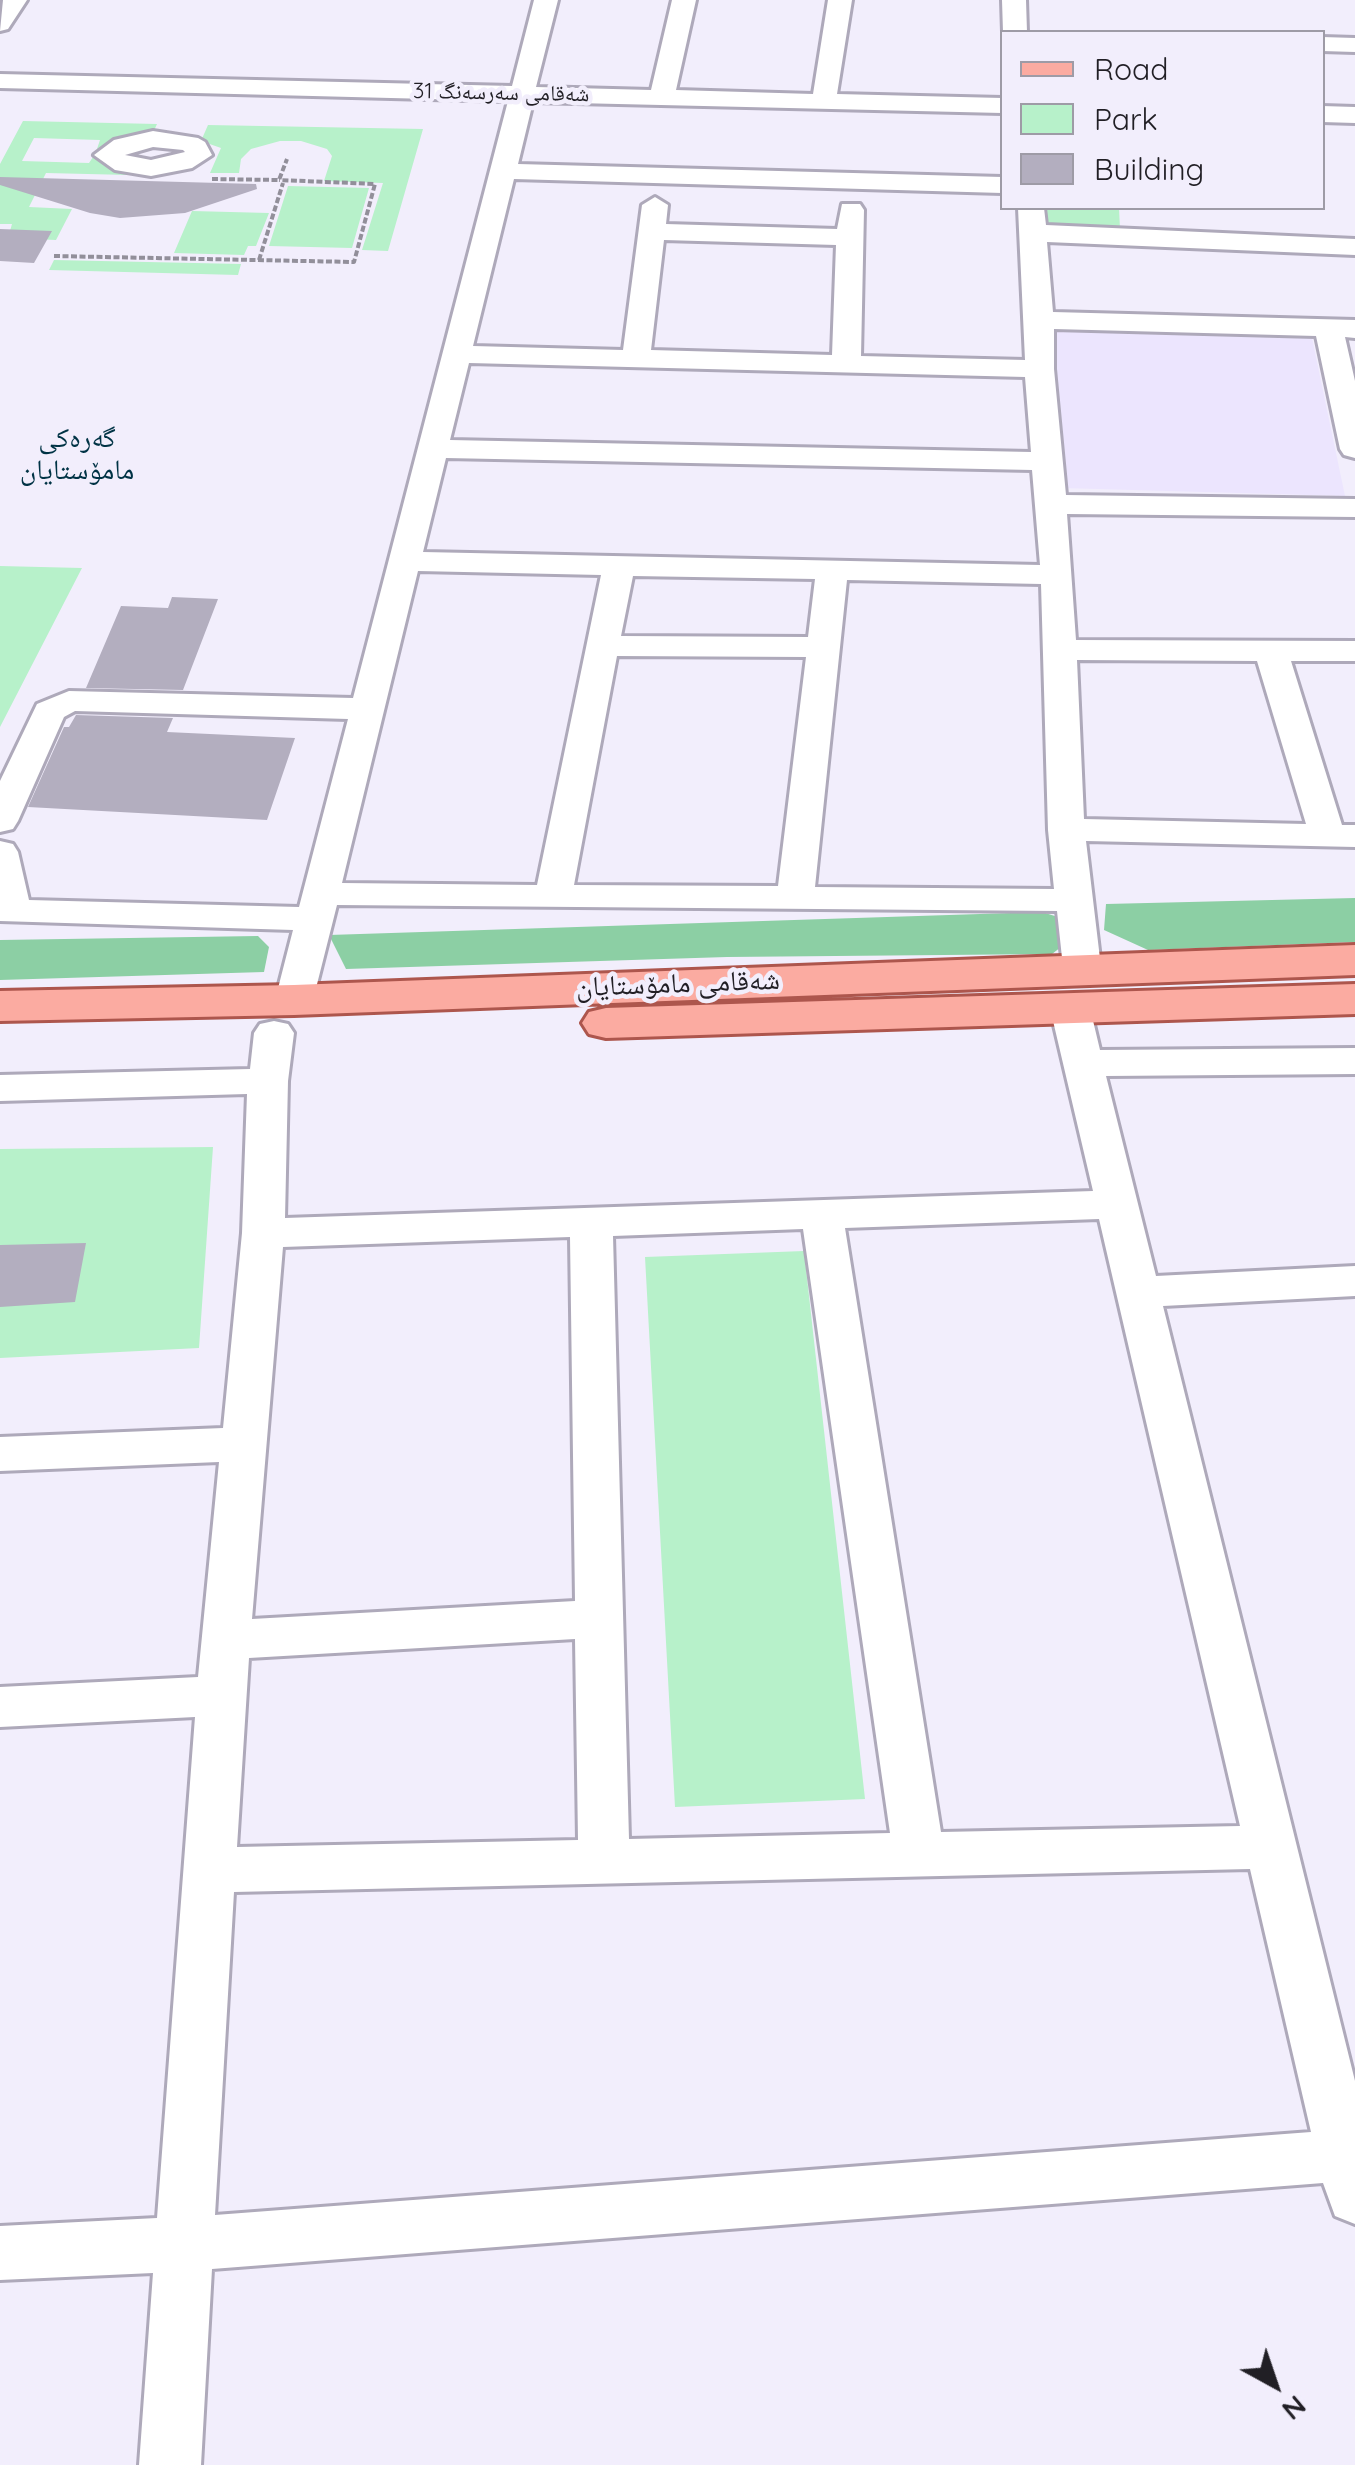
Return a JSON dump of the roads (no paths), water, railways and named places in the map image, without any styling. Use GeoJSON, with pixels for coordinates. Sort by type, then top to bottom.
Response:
{"type":"FeatureCollection","features":[{"type":"Feature","properties":{"kind":"main road","name":"شەقامی مامۆستایان"},"geometry":{"type":"LineString","coordinates":[[0,1041],[279,1038],[1076,988],[1355,960]]}},
{"type":"Feature","properties":{"kind":"main road","name":"شەقامی مامۆستایان"},"geometry":{"type":"LineString","coordinates":[[1076,988],[1355,999]]}},
{"type":"Feature","properties":{"kind":"main road","name":"شەقامی مامۆستایان"},"geometry":{"type":"LineString","coordinates":[[0,1006],[279,1038]]}},
{"type":"Feature","properties":{"kind":"street"},"geometry":{"type":"LineString","coordinates":[[170,2465],[225,1640],[279,1038],[318,906],[546,0]]}},
{"type":"Feature","properties":{"kind":"street"},"geometry":{"type":"LineString","coordinates":[[662,97],[684,0]]}},
{"type":"Feature","properties":{"kind":"street"},"geometry":{"type":"LineString","coordinates":[[824,100],[840,0]]}},
{"type":"Feature","properties":{"kind":"street"},"geometry":{"type":"LineString","coordinates":[[1014,0],[1015,30]]}},
{"type":"Feature","properties":{"kind":"street"},"geometry":{"type":"LineString","coordinates":[[1325,44],[1355,45]]}},
{"type":"Feature","properties":{"kind":"street","name":"شەقامی سەرسەنگ 31"},"geometry":{"type":"LineString","coordinates":[[0,81],[174,112],[522,94],[1000,106]]}},
{"type":"Feature","properties":{"kind":"street"},"geometry":{"type":"LineString","coordinates":[[1325,114],[1355,115]]}},
{"type":"Feature","properties":{"kind":"street"},"geometry":{"type":"LineString","coordinates":[[503,171],[1000,186]]}},
{"type":"Feature","properties":{"kind":"street"},"geometry":{"type":"LineString","coordinates":[[636,358],[658,176]]}},
{"type":"Feature","properties":{"kind":"street"},"geometry":{"type":"LineString","coordinates":[[846,364],[852,182]]}},
{"type":"Feature","properties":{"kind":"street"},"geometry":{"type":"LineString","coordinates":[[1130,237],[1131,210]]}},
{"type":"Feature","properties":{"kind":"street"},"geometry":{"type":"LineString","coordinates":[[0,2253],[1350,2176],[1337,2045],[1272,1846],[1083,1063],[1066,830],[1057,575],[1038,369],[1040,320],[1032,220],[1130,237],[1318,236],[1355,247]]}},
{"type":"Feature","properties":{"kind":"street"},"geometry":{"type":"LineString","coordinates":[[652,232],[850,237]]}},
{"type":"Feature","properties":{"kind":"street"},"geometry":{"type":"LineString","coordinates":[[1040,320],[1342,329],[1355,449]]}},
{"type":"Feature","properties":{"kind":"street"},"geometry":{"type":"LineString","coordinates":[[457,354],[1038,369]]}},
{"type":"Feature","properties":{"kind":"street"},"geometry":{"type":"LineString","coordinates":[[433,449],[1046,461]]}},
{"type":"Feature","properties":{"kind":"street"},"geometry":{"type":"LineString","coordinates":[[1050,504],[1355,508]]}},
{"type":"Feature","properties":{"kind":"street"},"geometry":{"type":"LineString","coordinates":[[404,561],[1057,575]]}},
{"type":"Feature","properties":{"kind":"street"},"geometry":{"type":"LineString","coordinates":[[554,893],[618,568]]}},
{"type":"Feature","properties":{"kind":"street"},"geometry":{"type":"LineString","coordinates":[[795,899],[832,573]]}},
{"type":"Feature","properties":{"kind":"street"},"geometry":{"type":"LineString","coordinates":[[602,646],[824,648]]}},
{"type":"Feature","properties":{"kind":"street"},"geometry":{"type":"LineString","coordinates":[[1058,650],[1355,651]]}},
{"type":"Feature","properties":{"kind":"street"},"geometry":{"type":"LineString","coordinates":[[1066,830],[1341,835],[1271,650]]}},
{"type":"Feature","properties":{"kind":"street"},"geometry":{"type":"LineString","coordinates":[[0,821],[49,711],[68,701],[367,709]]}},
{"type":"Feature","properties":{"kind":"street"},"geometry":{"type":"LineString","coordinates":[[0,852],[6,910],[318,906],[554,893],[1073,900]]}},
{"type":"Feature","properties":{"kind":"street"},"geometry":{"type":"LineString","coordinates":[[0,1088],[279,1038]]}},
{"type":"Feature","properties":{"kind":"street"},"geometry":{"type":"LineString","coordinates":[[1083,1063],[1355,1061]]}},
{"type":"Feature","properties":{"kind":"street"},"geometry":{"type":"LineString","coordinates":[[263,1233],[1117,1204]]}},
{"type":"Feature","properties":{"kind":"street"},"geometry":{"type":"LineString","coordinates":[[822,1215],[919,1856]]}},
{"type":"Feature","properties":{"kind":"street"},"geometry":{"type":"LineString","coordinates":[[590,1224],[604,1864]]}},
{"type":"Feature","properties":{"kind":"street"},"geometry":{"type":"LineString","coordinates":[[1138,1292],[1355,1281]]}},
{"type":"Feature","properties":{"kind":"street"},"geometry":{"type":"LineString","coordinates":[[0,1454],[244,1444]]}},
{"type":"Feature","properties":{"kind":"street"},"geometry":{"type":"LineString","coordinates":[[225,1640],[599,1619]]}},
{"type":"Feature","properties":{"kind":"street"},"geometry":{"type":"LineString","coordinates":[[0,1707],[221,1696]]}},
{"type":"Feature","properties":{"kind":"street"},"geometry":{"type":"LineString","coordinates":[[212,1870],[1272,1846]]}},
{"type":"Feature","properties":{"kind":"district","name":"گەرەکی مامۆستایان"},"geometry":{"type":"Point","coordinates":[77,455]}}]}
